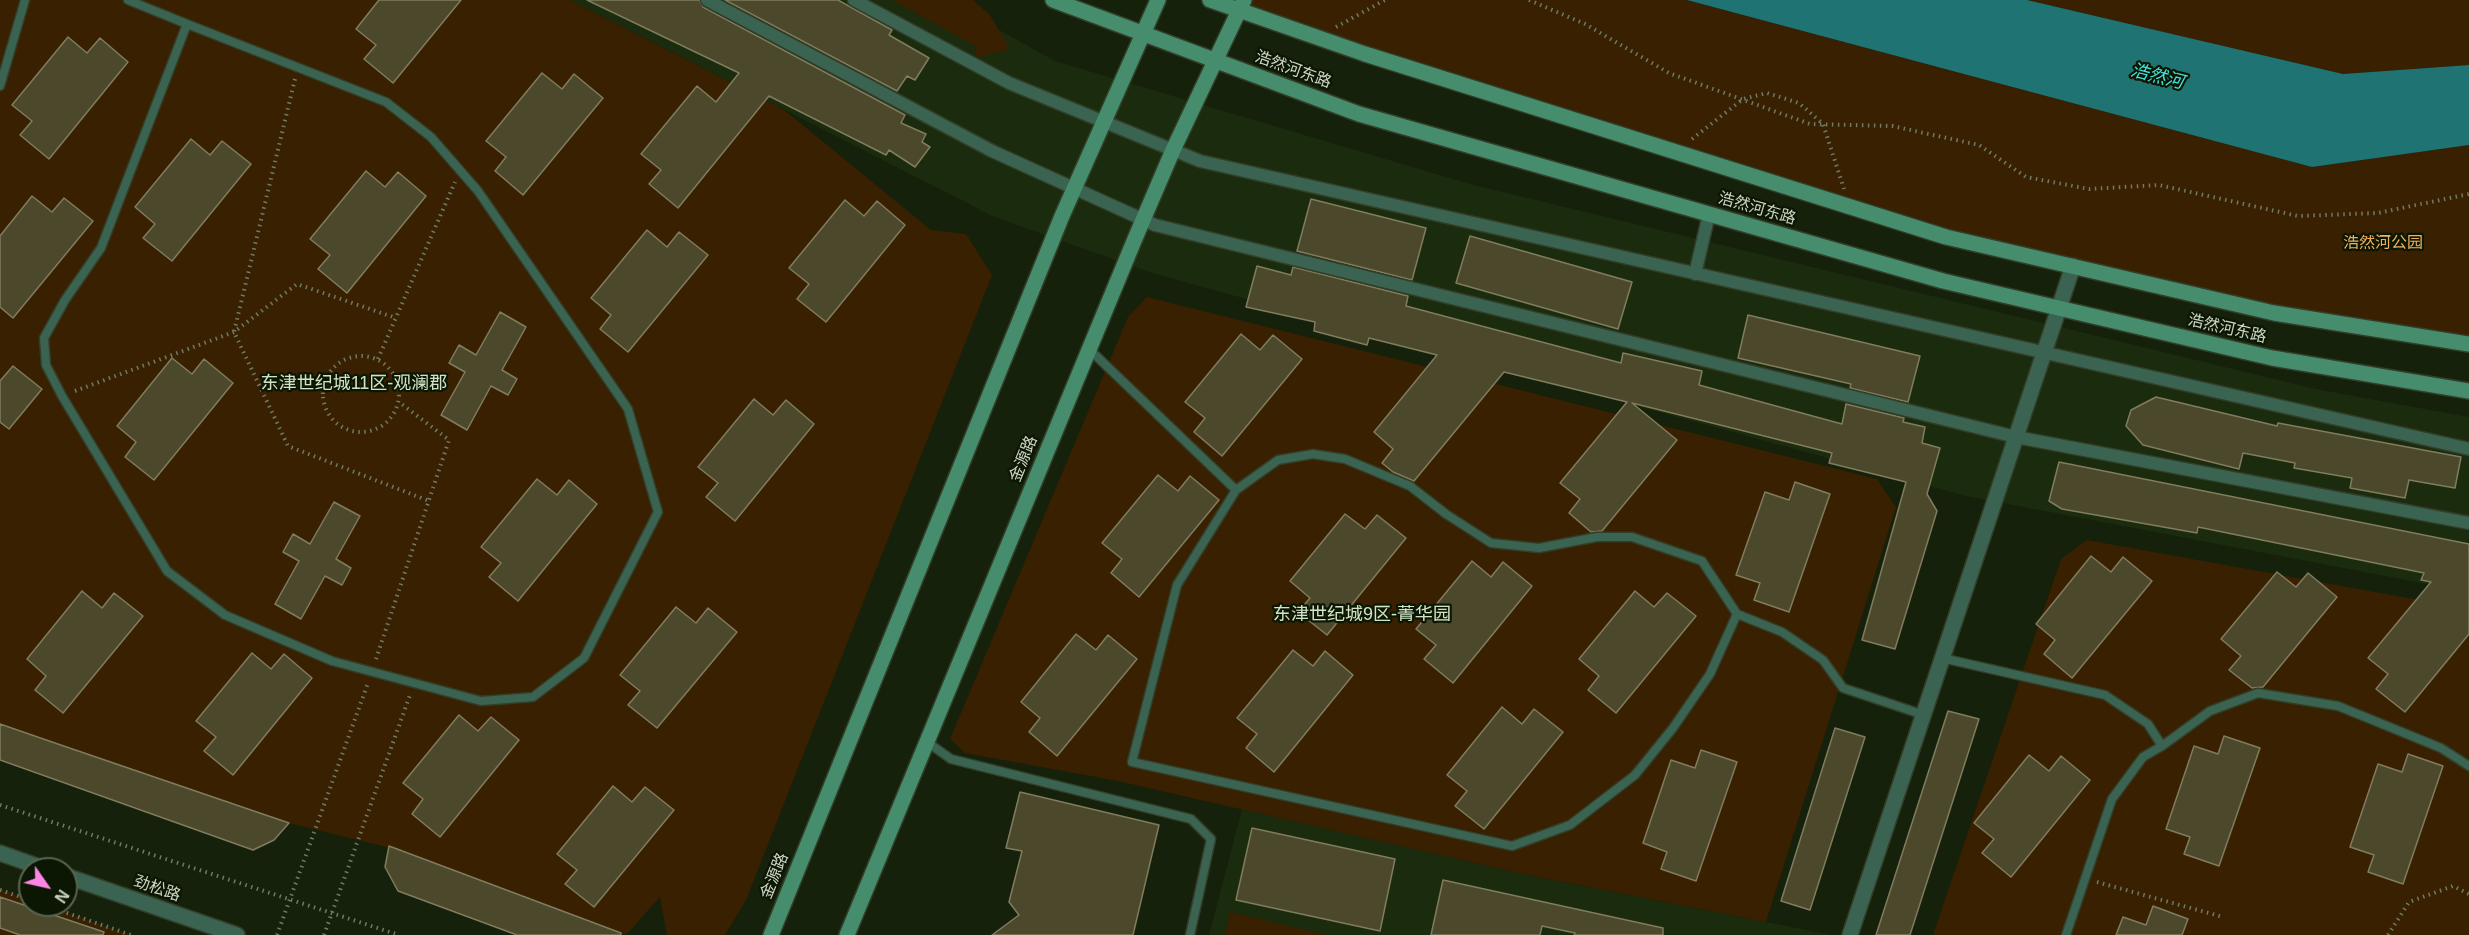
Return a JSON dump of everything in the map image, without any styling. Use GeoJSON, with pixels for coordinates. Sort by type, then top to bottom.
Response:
{"type":"FeatureCollection","features":[{"type":"Feature","properties":{"kind":"main road","name":"浩然河东路"},"geometry":{"type":"LineString","coordinates":[[1053,0],[1359,114],[1943,281],[2272,358],[2469,391]]}},
{"type":"Feature","properties":{"kind":"main road","name":"金源路"},"geometry":{"type":"LineString","coordinates":[[771,935],[1074,188],[1158,0]]}},
{"type":"Feature","properties":{"kind":"main road","name":"浩然河东路"},"geometry":{"type":"LineString","coordinates":[[1210,0],[1241,5],[1317,37],[1946,237],[2274,313],[2469,344]]}},
{"type":"Feature","properties":{"kind":"main road","name":"金源路"},"geometry":{"type":"LineString","coordinates":[[847,935],[1143,220],[1241,5]]}},
{"type":"Feature","properties":{"kind":"street"},"geometry":{"type":"LineString","coordinates":[[707,0],[992,151],[1155,225],[2016,437],[2469,523]]}},
{"type":"Feature","properties":{"kind":"street"},"geometry":{"type":"LineString","coordinates":[[854,0],[1009,83],[1200,161],[2469,449]]}},
{"type":"Feature","properties":{"kind":"street"},"geometry":{"type":"LineString","coordinates":[[1695,274],[1709,214]]}},
{"type":"Feature","properties":{"kind":"street"},"geometry":{"type":"LineString","coordinates":[[1850,935],[2073,266]]}},
{"type":"Feature","properties":{"kind":"street"},"geometry":{"type":"LineString","coordinates":[[0,854],[18,860]]}},
{"type":"Feature","properties":{"kind":"street","name":"劲松路"},"geometry":{"type":"LineString","coordinates":[[78,880],[237,935]]}},
{"type":"Feature","properties":{"kind":"lane"},"geometry":{"type":"LineString","coordinates":[[0,86],[25,0]]}},
{"type":"Feature","properties":{"kind":"lane"},"geometry":{"type":"LineString","coordinates":[[128,0],[386,102],[431,136],[484,200],[628,410],[658,512],[584,658],[533,697],[480,701],[332,661],[225,615],[167,571],[62,396],[46,365],[44,338],[65,300],[101,248],[188,24]]}},
{"type":"Feature","properties":{"kind":"lane"},"geometry":{"type":"LineString","coordinates":[[1089,349],[1236,490]]}},
{"type":"Feature","properties":{"kind":"lane"},"geometry":{"type":"LineString","coordinates":[[1737,614],[1710,674],[1673,728],[1635,775],[1570,825],[1512,846],[1132,762],[1177,585],[1236,490],[1278,460],[1313,454],[1345,459],[1410,486],[1446,514],[1491,543],[1539,548],[1597,537],[1632,537],[1702,561],[1737,614],[1782,632],[1823,660],[1844,688],[1923,715]]}},
{"type":"Feature","properties":{"kind":"lane"},"geometry":{"type":"LineString","coordinates":[[1942,658],[2105,695],[2148,724],[2162,746]]}},
{"type":"Feature","properties":{"kind":"lane"},"geometry":{"type":"LineString","coordinates":[[2066,935],[2112,799],[2143,757],[2210,711],[2258,693],[2338,706],[2441,748],[2469,766]]}},
{"type":"Feature","properties":{"kind":"lane"},"geometry":{"type":"LineString","coordinates":[[927,742],[951,759],[1191,819],[1211,839],[1190,935]]}},
{"type":"Feature","properties":{"kind":"path"},"geometry":{"type":"LineString","coordinates":[[1317,37],[1385,0]]}},
{"type":"Feature","properties":{"kind":"path"},"geometry":{"type":"LineString","coordinates":[[1528,0],[1585,24],[1669,73],[1810,124],[1892,126],[1979,145],[2026,177],[2089,189],[2159,185],[2298,216],[2378,213],[2469,194]]}},
{"type":"Feature","properties":{"kind":"path"},"geometry":{"type":"LineString","coordinates":[[298,67],[234,332],[288,446],[429,501]]}},
{"type":"Feature","properties":{"kind":"path"},"geometry":{"type":"LineString","coordinates":[[1676,152],[1743,99],[1767,93],[1788,99],[1799,103],[1823,124],[1850,207]]}},
{"type":"Feature","properties":{"kind":"path"},"geometry":{"type":"LineString","coordinates":[[378,359],[460,171]]}},
{"type":"Feature","properties":{"kind":"path"},"geometry":{"type":"LineString","coordinates":[[62,396],[234,332],[297,284],[396,318]]}},
{"type":"Feature","properties":{"kind":"path"},"geometry":{"type":"LineString","coordinates":[[366,356],[378,359],[396,376],[400,393],[394,414],[386,424],[369,432],[350,431],[339,426],[330,417],[324,405],[325,380],[332,369],[347,359],[366,356]]}},
{"type":"Feature","properties":{"kind":"path"},"geometry":{"type":"LineString","coordinates":[[324,935],[414,683]]}},
{"type":"Feature","properties":{"kind":"path"},"geometry":{"type":"LineString","coordinates":[[0,805],[399,935]]}},
{"type":"Feature","properties":{"kind":"path"},"geometry":{"type":"LineString","coordinates":[[2085,878],[2223,916]]}},
{"type":"Feature","properties":{"kind":"path"},"geometry":{"type":"LineString","coordinates":[[2388,935],[2409,902],[2453,886],[2469,894]]}},
{"type":"Feature","properties":{"kind":"path"},"geometry":{"type":"LineString","coordinates":[[0,890],[18,896]]}},
{"type":"Feature","properties":{"kind":"path"},"geometry":{"type":"LineString","coordinates":[[78,917],[131,935]]}},
{"type":"Feature","properties":{"kind":"shaded area"},"geometry":{"type":"Polygon","coordinates":[[[570,0],[946,0],[1055,61],[1470,184],[2316,389],[2469,417],[2469,592],[1966,496],[1155,274],[994,217],[570,0]]]}},
{"type":"Feature","properties":{"kind":"shaded area"},"geometry":{"type":"Polygon","coordinates":[[[1242,809],[1523,874],[1832,935],[1209,935],[1242,809]]]}},
{"type":"Feature","properties":{"kind":"green space"},"geometry":{"type":"Polygon","coordinates":[[[0,0],[570,0],[783,109],[931,230],[966,234],[992,275],[746,900],[725,935],[667,935],[660,897],[626,935],[399,850],[289,823],[0,724],[0,0]]]}},
{"type":"Feature","properties":{"kind":"green space"},"geometry":{"type":"Polygon","coordinates":[[[892,0],[973,0],[990,15],[1010,49],[977,58],[975,46],[892,0]]]}},
{"type":"Feature","properties":{"kind":"green space","name":"浩然河公园"},"geometry":{"type":"Polygon","coordinates":[[[1244,0],[1687,0],[2312,167],[2469,145],[2469,344],[2274,313],[1946,237],[1239,10],[1244,0]]]}},
{"type":"Feature","properties":{"kind":"green space"},"geometry":{"type":"Polygon","coordinates":[[[2027,0],[2469,0],[2469,65],[2343,74],[2027,0]]]}},
{"type":"Feature","properties":{"kind":"green space"},"geometry":{"type":"Polygon","coordinates":[[[1147,297],[1877,479],[1896,507],[1766,922],[1523,874],[1118,781],[965,753],[950,739],[1128,317],[1147,297]]]}},
{"type":"Feature","properties":{"kind":"green space"},"geometry":{"type":"Polygon","coordinates":[[[2087,540],[2469,609],[2469,935],[1933,935],[2061,559],[2087,540]]]}},
{"type":"Feature","properties":{"kind":"green space"},"geometry":{"type":"Polygon","coordinates":[[[0,889],[18,896],[18,917],[78,917],[131,935],[0,935],[0,889]]]}},
{"type":"Feature","properties":{"kind":"green space"},"geometry":{"type":"Polygon","coordinates":[[[1230,912],[1327,935],[1225,935],[1230,912]]]}},
{"type":"Feature","properties":{"kind":"water","name":"浩然河"},"geometry":{"type":"Polygon","coordinates":[[[1687,0],[2027,0],[2343,74],[2469,65],[2469,145],[2312,167],[1687,0]]]}},
{"type":"Feature","properties":{"kind":"building"},"geometry":{"type":"Polygon","coordinates":[[[379,0],[461,0],[393,83],[364,59],[376,45],[356,29],[379,0]]]}},
{"type":"Feature","properties":{"kind":"building"},"geometry":{"type":"Polygon","coordinates":[[[587,0],[699,0],[703,7],[905,115],[901,123],[926,134],[922,142],[930,147],[915,167],[889,150],[886,155],[769,96],[678,208],[649,184],[661,170],[641,154],[697,86],[716,102],[739,73],[587,0]]]}},
{"type":"Feature","properties":{"kind":"building"},"geometry":{"type":"Polygon","coordinates":[[[725,0],[838,0],[892,30],[889,35],[929,58],[915,80],[907,76],[897,91],[725,0]]]}},
{"type":"Feature","properties":{"kind":"building"},"geometry":{"type":"Polygon","coordinates":[[[68,37],[87,53],[100,38],[128,62],[49,159],[20,135],[32,121],[12,105],[68,37]]]}},
{"type":"Feature","properties":{"kind":"building"},"geometry":{"type":"Polygon","coordinates":[[[542,73],[562,89],[574,74],[603,98],[523,195],[495,171],[506,157],[486,141],[542,73]]]}},
{"type":"Feature","properties":{"kind":"building"},"geometry":{"type":"Polygon","coordinates":[[[191,139],[210,155],[222,141],[251,164],[172,261],[143,238],[155,224],[135,207],[191,139]]]}},
{"type":"Feature","properties":{"kind":"building"},"geometry":{"type":"Polygon","coordinates":[[[366,171],[385,187],[398,172],[426,196],[347,293],[318,269],[330,255],[310,239],[366,171]]]}},
{"type":"Feature","properties":{"kind":"building"},"geometry":{"type":"Polygon","coordinates":[[[32,196],[52,212],[64,198],[93,221],[13,318],[0,307],[0,236],[32,196]]]}},
{"type":"Feature","properties":{"kind":"building"},"geometry":{"type":"Polygon","coordinates":[[[1311,199],[1426,228],[1412,280],[1297,251],[1311,199]]]}},
{"type":"Feature","properties":{"kind":"building"},"geometry":{"type":"Polygon","coordinates":[[[845,200],[864,216],[877,201],[905,225],[826,322],[797,299],[809,284],[789,268],[845,200]]]}},
{"type":"Feature","properties":{"kind":"building"},"geometry":{"type":"Polygon","coordinates":[[[647,230],[667,247],[679,232],[708,255],[628,352],[600,329],[611,315],[591,298],[647,230]]]}},
{"type":"Feature","properties":{"kind":"building"},"geometry":{"type":"Polygon","coordinates":[[[1470,236],[1632,282],[1618,329],[1456,283],[1470,236]]]}},
{"type":"Feature","properties":{"kind":"building"},"geometry":{"type":"Polygon","coordinates":[[[1257,266],[1291,275],[1293,267],[1408,296],[1406,306],[1621,363],[1623,353],[1702,371],[1699,385],[1842,424],[1846,404],[1904,418],[1903,422],[1925,427],[1922,443],[1940,448],[1927,494],[1937,511],[1895,649],[1862,640],[1906,482],[1829,463],[1832,453],[1632,403],[1677,440],[1602,531],[1591,532],[1569,513],[1580,499],[1560,483],[1627,402],[1504,372],[1414,481],[1393,472],[1382,463],[1393,449],[1374,432],[1437,355],[1369,338],[1367,345],[1314,331],[1315,322],[1246,307],[1257,266]]]}},
{"type":"Feature","properties":{"kind":"building"},"geometry":{"type":"Polygon","coordinates":[[[500,312],[526,327],[502,370],[517,379],[508,395],[491,386],[467,430],[441,415],[465,372],[449,363],[459,345],[476,355],[500,312]]]}},
{"type":"Feature","properties":{"kind":"building"},"geometry":{"type":"Polygon","coordinates":[[[1748,315],[1920,356],[1908,402],[1850,388],[1851,384],[1738,358],[1748,315]]]}},
{"type":"Feature","properties":{"kind":"building"},"geometry":{"type":"Polygon","coordinates":[[[1241,334],[1260,350],[1273,335],[1302,359],[1222,456],[1194,432],[1205,418],[1185,402],[1241,334]]]}},
{"type":"Feature","properties":{"kind":"building"},"geometry":{"type":"Polygon","coordinates":[[[172,358],[192,374],[204,359],[233,383],[154,480],[125,457],[136,442],[117,426],[172,358]]]}},
{"type":"Feature","properties":{"kind":"building"},"geometry":{"type":"Polygon","coordinates":[[[13,366],[42,389],[9,429],[0,422],[0,381],[13,366]]]}},
{"type":"Feature","properties":{"kind":"building"},"geometry":{"type":"Polygon","coordinates":[[[2156,397],[2277,426],[2278,423],[2461,457],[2455,488],[2409,480],[2405,498],[2350,488],[2352,478],[2294,468],[2295,463],[2243,453],[2239,469],[2143,445],[2126,426],[2131,410],[2156,397]]]}},
{"type":"Feature","properties":{"kind":"building"},"geometry":{"type":"Polygon","coordinates":[[[754,399],[773,415],[786,400],[814,424],[735,521],[706,497],[718,483],[698,467],[754,399]]]}},
{"type":"Feature","properties":{"kind":"building"},"geometry":{"type":"Polygon","coordinates":[[[2059,462],[2469,544],[2469,634],[2405,712],[2376,689],[2388,674],[2368,658],[2431,582],[2421,580],[2424,573],[2198,527],[2197,533],[2062,509],[2049,501],[2059,462]]]}},
{"type":"Feature","properties":{"kind":"building"},"geometry":{"type":"Polygon","coordinates":[[[1158,475],[1178,491],[1190,476],[1219,500],[1139,597],[1111,573],[1122,559],[1102,543],[1158,475]]]}},
{"type":"Feature","properties":{"kind":"building"},"geometry":{"type":"Polygon","coordinates":[[[537,479],[557,495],[569,480],[597,504],[518,601],[489,577],[501,563],[481,547],[537,479]]]}},
{"type":"Feature","properties":{"kind":"building"},"geometry":{"type":"Polygon","coordinates":[[[1795,482],[1830,494],[1789,612],[1754,600],[1760,583],[1736,575],[1765,492],[1789,500],[1795,482]]]}},
{"type":"Feature","properties":{"kind":"building"},"geometry":{"type":"Polygon","coordinates":[[[334,502],[360,516],[336,559],[351,568],[342,585],[325,576],[301,619],[275,604],[299,561],[283,552],[293,534],[310,544],[334,502]]]}},
{"type":"Feature","properties":{"kind":"building"},"geometry":{"type":"Polygon","coordinates":[[[1345,514],[1365,529],[1377,515],[1406,538],[1327,635],[1298,612],[1310,598],[1290,581],[1345,514]]]}},
{"type":"Feature","properties":{"kind":"building"},"geometry":{"type":"Polygon","coordinates":[[[2091,556],[2111,572],[2123,557],[2152,581],[2072,678],[2044,654],[2055,640],[2036,624],[2091,556]]]}},
{"type":"Feature","properties":{"kind":"building"},"geometry":{"type":"Polygon","coordinates":[[[1472,561],[1491,577],[1503,562],[1532,586],[1453,683],[1424,659],[1436,645],[1416,629],[1472,561]]]}},
{"type":"Feature","properties":{"kind":"building"},"geometry":{"type":"Polygon","coordinates":[[[2277,572],[2296,587],[2308,573],[2337,597],[2263,687],[2252,688],[2229,670],[2241,656],[2221,639],[2277,572]]]}},
{"type":"Feature","properties":{"kind":"building"},"geometry":{"type":"Polygon","coordinates":[[[82,591],[102,608],[114,593],[143,616],[63,713],[35,690],[46,676],[27,659],[82,591]]]}},
{"type":"Feature","properties":{"kind":"building"},"geometry":{"type":"Polygon","coordinates":[[[1635,591],[1654,607],[1667,593],[1696,616],[1616,713],[1588,690],[1599,676],[1579,659],[1635,591]]]}},
{"type":"Feature","properties":{"kind":"building"},"geometry":{"type":"Polygon","coordinates":[[[676,607],[696,623],[708,608],[737,632],[657,728],[628,705],[640,691],[620,675],[676,607]]]}},
{"type":"Feature","properties":{"kind":"building"},"geometry":{"type":"Polygon","coordinates":[[[1076,634],[1096,650],[1108,635],[1137,659],[1057,756],[1029,732],[1040,718],[1021,702],[1076,634]]]}},
{"type":"Feature","properties":{"kind":"building"},"geometry":{"type":"Polygon","coordinates":[[[1293,650],[1313,666],[1325,651],[1353,675],[1274,772],[1246,748],[1257,734],[1237,718],[1293,650]]]}},
{"type":"Feature","properties":{"kind":"building"},"geometry":{"type":"Polygon","coordinates":[[[252,653],[271,669],[284,654],[312,678],[233,775],[204,751],[216,737],[196,721],[252,653]]]}},
{"type":"Feature","properties":{"kind":"building"},"geometry":{"type":"Polygon","coordinates":[[[1502,707],[1522,724],[1534,709],[1563,732],[1484,829],[1455,806],[1467,791],[1447,775],[1502,707]]]}},
{"type":"Feature","properties":{"kind":"building"},"geometry":{"type":"Polygon","coordinates":[[[1948,711],[1979,719],[1910,935],[1876,935],[1948,711]]]}},
{"type":"Feature","properties":{"kind":"building"},"geometry":{"type":"Polygon","coordinates":[[[459,715],[478,731],[491,717],[519,740],[440,837],[412,814],[423,799],[403,783],[459,715]]]}},
{"type":"Feature","properties":{"kind":"building"},"geometry":{"type":"Polygon","coordinates":[[[0,724],[289,823],[274,840],[253,850],[0,760],[0,724]]]}},
{"type":"Feature","properties":{"kind":"building"},"geometry":{"type":"Polygon","coordinates":[[[1835,728],[1865,737],[1810,910],[1781,901],[1835,728]]]}},
{"type":"Feature","properties":{"kind":"building"},"geometry":{"type":"Polygon","coordinates":[[[2224,736],[2260,748],[2219,866],[2184,854],[2190,837],[2166,829],[2194,746],[2218,754],[2224,736]]]}},
{"type":"Feature","properties":{"kind":"building"},"geometry":{"type":"Polygon","coordinates":[[[1701,750],[1737,762],[1696,881],[1661,869],[1667,852],[1643,843],[1671,760],[1695,768],[1701,750]]]}},
{"type":"Feature","properties":{"kind":"building"},"geometry":{"type":"Polygon","coordinates":[[[2408,754],[2443,766],[2403,884],[2368,872],[2374,855],[2350,847],[2378,764],[2402,772],[2408,754]]]}},
{"type":"Feature","properties":{"kind":"building"},"geometry":{"type":"Polygon","coordinates":[[[2029,755],[2049,771],[2061,756],[2090,780],[2011,877],[1982,853],[1994,839],[1974,823],[2029,755]]]}},
{"type":"Feature","properties":{"kind":"building"},"geometry":{"type":"Polygon","coordinates":[[[613,786],[632,802],[645,787],[674,810],[594,907],[565,884],[577,870],[557,854],[613,786]]]}},
{"type":"Feature","properties":{"kind":"building"},"geometry":{"type":"Polygon","coordinates":[[[1020,792],[1159,825],[1133,935],[992,935],[1019,915],[1009,902],[1022,851],[1006,848],[1020,792]]]}},
{"type":"Feature","properties":{"kind":"building"},"geometry":{"type":"Polygon","coordinates":[[[1252,828],[1395,859],[1380,931],[1236,900],[1252,828]]]}},
{"type":"Feature","properties":{"kind":"building"},"geometry":{"type":"Polygon","coordinates":[[[389,846],[621,933],[621,935],[517,935],[398,891],[385,867],[389,846]]]}},
{"type":"Feature","properties":{"kind":"building"},"geometry":{"type":"Polygon","coordinates":[[[1443,880],[1663,928],[1663,935],[1574,935],[1575,933],[1542,926],[1540,935],[1431,935],[1443,880]]]}},
{"type":"Feature","properties":{"kind":"building"},"geometry":{"type":"Polygon","coordinates":[[[0,897],[18,903],[18,917],[59,917],[104,932],[103,935],[20,935],[0,928],[0,897]]]}},
{"type":"Feature","properties":{"kind":"building"},"geometry":{"type":"Polygon","coordinates":[[[2153,906],[2188,919],[2182,935],[2116,935],[2123,917],[2146,925],[2153,906]]]}},
{"type":"Feature","properties":{"kind":"district","name":"东津世纪城11区-观澜郡"},"geometry":{"type":"Point","coordinates":[354,384]}},
{"type":"Feature","properties":{"kind":"district","name":"东津世纪城9区-菁华园"},"geometry":{"type":"Point","coordinates":[1362,615]}}]}
